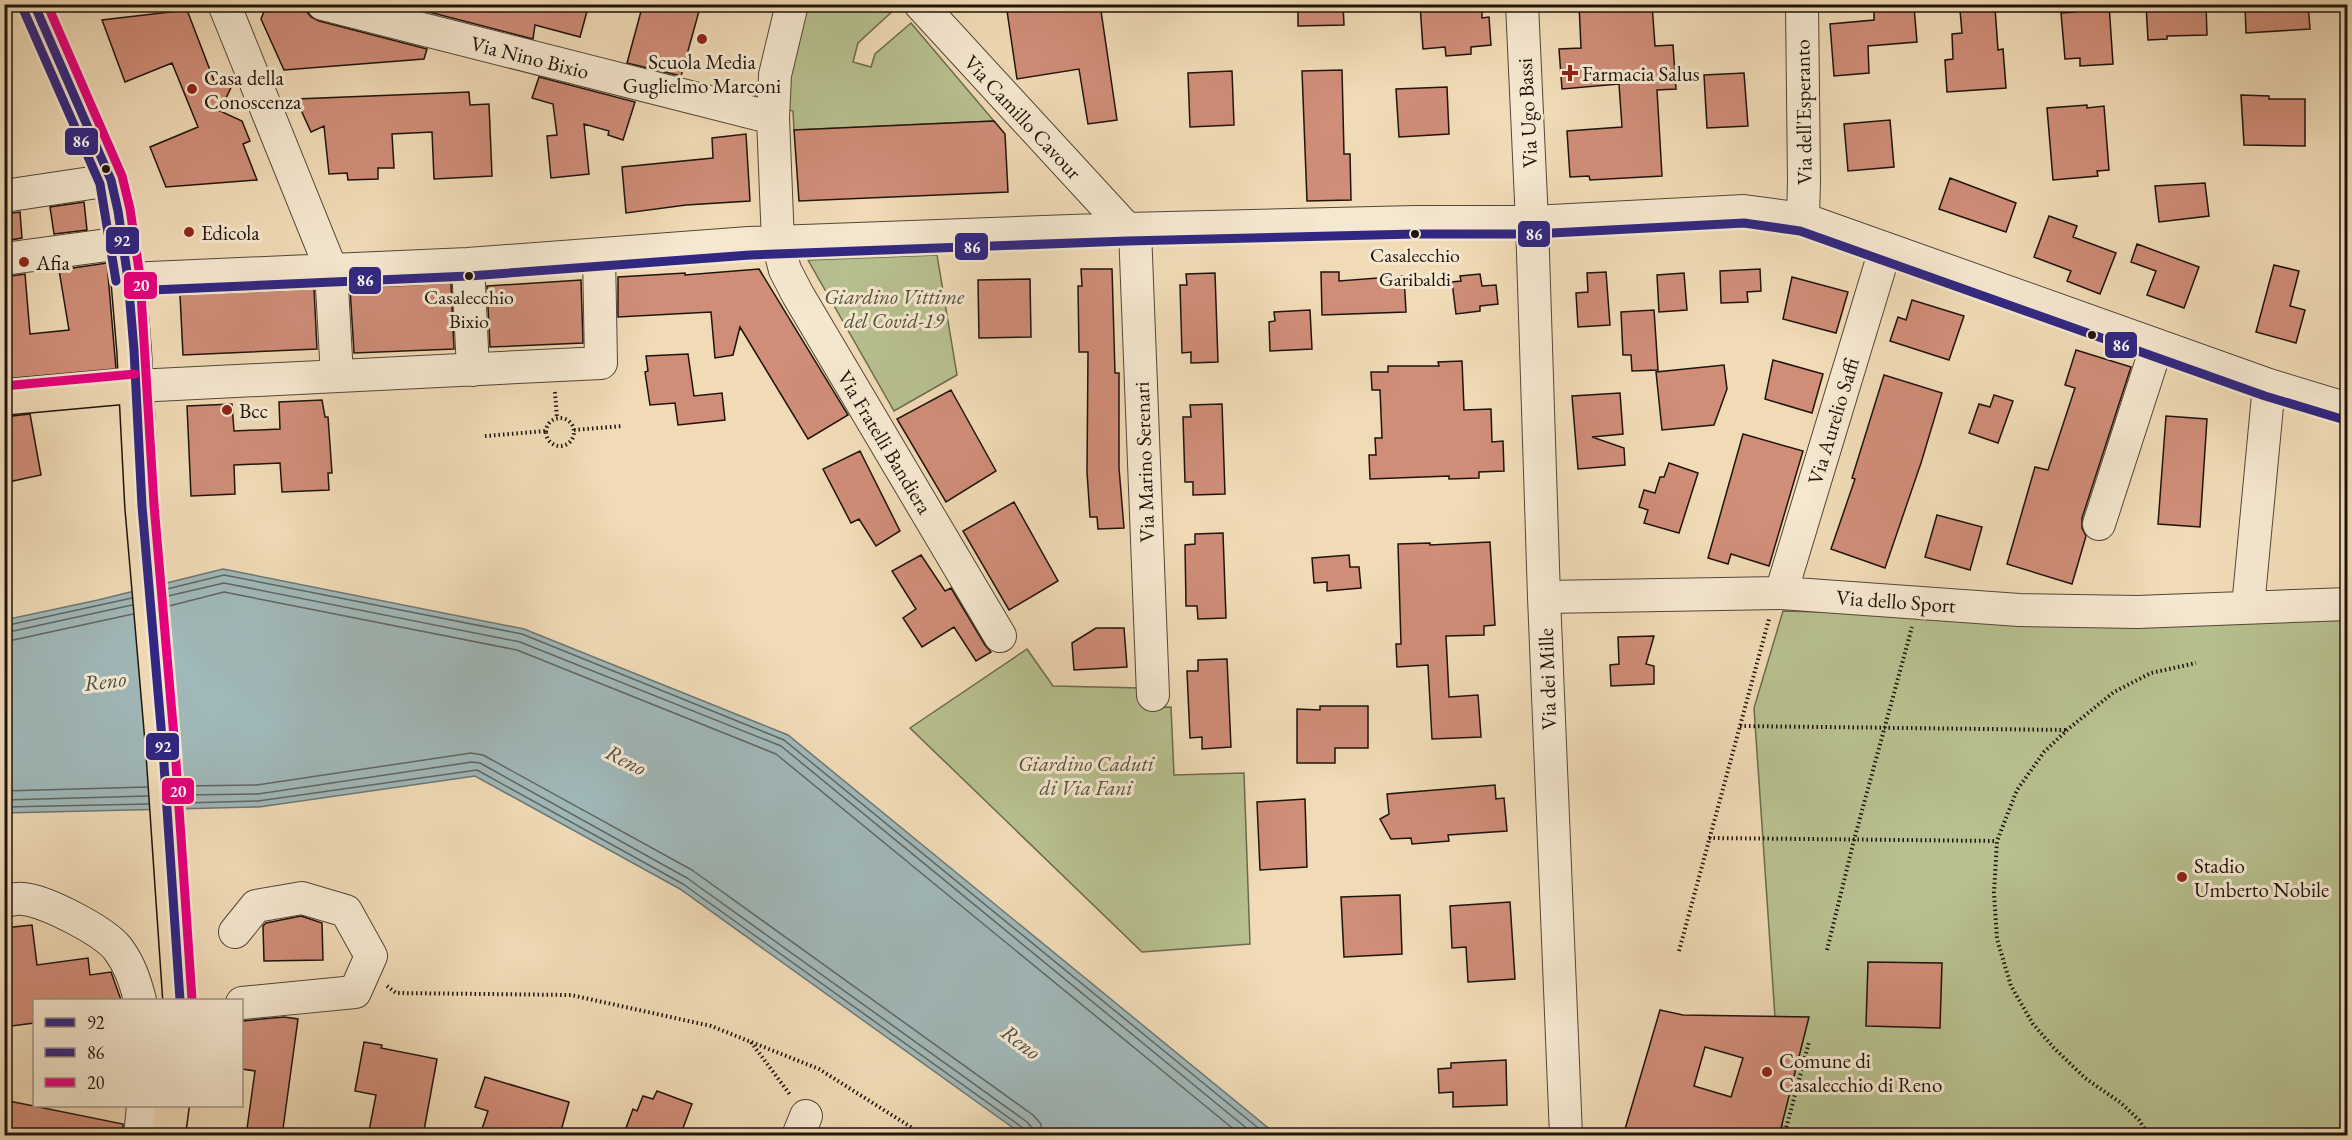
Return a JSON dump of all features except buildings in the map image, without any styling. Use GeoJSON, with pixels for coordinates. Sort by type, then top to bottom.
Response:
{"type":"FeatureCollection","features":[{"type":"Feature","properties":{"kind":"main road"},"geometry":{"type":"LineString","coordinates":[[34,4],[111,180],[128,279],[142,506],[163,750],[179,997]]}},
{"type":"Feature","properties":{"kind":"main road"},"geometry":{"type":"LineString","coordinates":[[4,398],[136,386]]}},
{"type":"Feature","properties":{"kind":"main road"},"geometry":{"type":"LineString","coordinates":[[148,1124],[171,1107]]}},
{"type":"Feature","properties":{"kind":"street"},"geometry":{"type":"LineString","coordinates":[[224,4],[332,269],[337,376]]}},
{"type":"Feature","properties":{"kind":"street","name":"Via Nino Bixio"},"geometry":{"type":"LineString","coordinates":[[322,4],[773,118]]}},
{"type":"Feature","properties":{"kind":"street","name":"Via Fratelli Bandiera"},"geometry":{"type":"LineString","coordinates":[[792,4],[775,75],[773,118],[778,243],[785,270],[1000,636]]}},
{"type":"Feature","properties":{"kind":"street","name":"Via Camillo Cavour"},"geometry":{"type":"LineString","coordinates":[[920,4],[1131,229]]}},
{"type":"Feature","properties":{"kind":"street","name":"Via Ugo Bassi"},"geometry":{"type":"LineString","coordinates":[[1522,4],[1532,222]]}},
{"type":"Feature","properties":{"kind":"street","name":"Via dell'Esperanto"},"geometry":{"type":"LineString","coordinates":[[1802,4],[1803,219]]}},
{"type":"Feature","properties":{"kind":"street"},"geometry":{"type":"LineString","coordinates":[[4,195],[111,180]]}},
{"type":"Feature","properties":{"kind":"street"},"geometry":{"type":"LineString","coordinates":[[128,279],[468,264],[749,243],[1131,229],[1415,222],[1532,222],[1744,211],[1803,219],[2269,385],[2348,409]]}},
{"type":"Feature","properties":{"kind":"street","name":"Via dei Mille"},"geometry":{"type":"LineString","coordinates":[[1532,222],[1544,597],[1566,1136]]}},
{"type":"Feature","properties":{"kind":"street","name":"Via Marino Serenari"},"geometry":{"type":"LineString","coordinates":[[1131,229],[1153,695]]}},
{"type":"Feature","properties":{"kind":"street"},"geometry":{"type":"LineString","coordinates":[[4,259],[122,243]]}},
{"type":"Feature","properties":{"kind":"street","name":"Via Aurelio Saffi"},"geometry":{"type":"LineString","coordinates":[[1776,602],[1885,250]]}},
{"type":"Feature","properties":{"kind":"street"},"geometry":{"type":"LineString","coordinates":[[136,386],[601,363],[599,255]]}},
{"type":"Feature","properties":{"kind":"street"},"geometry":{"type":"LineString","coordinates":[[468,264],[473,370]]}},
{"type":"Feature","properties":{"kind":"street"},"geometry":{"type":"LineString","coordinates":[[2099,524],[2157,345]]}},
{"type":"Feature","properties":{"kind":"street"},"geometry":{"type":"LineString","coordinates":[[2248,607],[2269,385]]}},
{"type":"Feature","properties":{"kind":"street","name":"Via dello Sport"},"geometry":{"type":"LineString","coordinates":[[1544,597],[1918,603],[2019,610],[2137,612],[2348,604]]}},
{"type":"Feature","properties":{"kind":"street"},"geometry":{"type":"LineString","coordinates":[[4,901],[22,898],[41,903],[92,929],[117,947],[133,972],[140,999]]}},
{"type":"Feature","properties":{"kind":"street"},"geometry":{"type":"LineString","coordinates":[[235,932],[256,906],[302,898],[346,911],[370,956],[355,992],[243,1003]]}},
{"type":"Feature","properties":{"kind":"path"},"geometry":{"type":"LineString","coordinates":[[555,391],[557,418]]}},
{"type":"Feature","properties":{"kind":"path"},"geometry":{"type":"LineString","coordinates":[[557,418],[566,419],[574,430],[569,442],[561,446],[556,446],[549,441],[546,431],[549,423],[557,418]]}},
{"type":"Feature","properties":{"kind":"path"},"geometry":{"type":"LineString","coordinates":[[574,430],[622,426]]}},
{"type":"Feature","properties":{"kind":"path"},"geometry":{"type":"LineString","coordinates":[[485,436],[546,431]]}},
{"type":"Feature","properties":{"kind":"path"},"geometry":{"type":"LineString","coordinates":[[1679,951],[1776,602]]}},
{"type":"Feature","properties":{"kind":"path"},"geometry":{"type":"LineString","coordinates":[[1827,950],[1918,603]]}},
{"type":"Feature","properties":{"kind":"path"},"geometry":{"type":"LineString","coordinates":[[2149,1136],[2139,1120],[2121,1103],[2085,1078],[2054,1048],[2033,1024],[2011,987],[1997,939],[1994,893],[1997,841],[2018,790],[2044,752],[2067,730],[2114,692],[2151,673],[2196,663]]}},
{"type":"Feature","properties":{"kind":"path"},"geometry":{"type":"LineString","coordinates":[[1740,726],[2067,730]]}},
{"type":"Feature","properties":{"kind":"path"},"geometry":{"type":"LineString","coordinates":[[1709,838],[1997,841]]}},
{"type":"Feature","properties":{"kind":"path"},"geometry":{"type":"LineString","coordinates":[[355,992],[386,984],[396,993],[571,995],[711,1026],[819,1069],[925,1136]]}},
{"type":"Feature","properties":{"kind":"path"},"geometry":{"type":"LineString","coordinates":[[750,1041],[802,1126]]}},
{"type":"Feature","properties":{"kind":"path"},"geometry":{"type":"LineString","coordinates":[[1784,1136],[1809,1042]]}},
{"type":"Feature","properties":{"kind":"green space"},"geometry":{"type":"Polygon","coordinates":[[[777,5],[895,5],[897,7],[858,43],[853,62],[871,67],[875,54],[911,23],[994,121],[794,130],[793,111],[754,101],[777,5]]]}},
{"type":"Feature","properties":{"kind":"green space","name":"Giardino Vittime del Covid-19"},"geometry":{"type":"Polygon","coordinates":[[[937,255],[957,375],[894,411],[808,260],[937,255]]]}},
{"type":"Feature","properties":{"kind":"green space"},"geometry":{"type":"Polygon","coordinates":[[[2347,604],[2347,1135],[1783,1135],[1754,708],[1783,611],[1975,616],[2347,604]]]}},
{"type":"Feature","properties":{"kind":"green space","name":"Giardino Caduti di Via Fani"},"geometry":{"type":"Polygon","coordinates":[[[1027,649],[1053,686],[1141,688],[1144,708],[1171,707],[1174,775],[1244,773],[1250,944],[1142,952],[910,728],[1027,649]]]}},
{"type":"Feature","properties":{"kind":"water","name":"Reno"},"geometry":{"type":"Polygon","coordinates":[[[223,569],[524,629],[788,735],[1277,1135],[1023,1135],[680,889],[475,776],[259,807],[5,813],[4,620],[98,600],[223,569]]]}},
{"type":"Feature","properties":{"kind":"transit line","name":"92"},"geometry":{"type":"LineString","coordinates":[[34,4],[111,180],[128,279],[142,506],[163,750],[180,999]]}},
{"type":"Feature","properties":{"kind":"transit line","name":"20"},"geometry":{"type":"LineString","coordinates":[[47,4],[122,176],[130,209],[140,277],[154,505],[175,749],[192,999]]}},
{"type":"Feature","properties":{"kind":"transit line","name":"86"},"geometry":{"type":"LineString","coordinates":[[23,9],[100,184],[116,281]]}},
{"type":"Feature","properties":{"kind":"transit line","name":"86"},"geometry":{"type":"LineString","coordinates":[[129,291],[469,276],[750,255],[1127,241],[1415,234],[1533,234],[1744,223],[1800,231],[2265,396],[2345,420]]}},
{"type":"Feature","properties":{"kind":"transit line","name":"20"},"geometry":{"type":"LineString","coordinates":[[4,386],[135,374]]}},
{"type":"Feature","properties":{"kind":"place","name":"Scuola Media Guglielmo Marconi"},"geometry":{"type":"Point","coordinates":[702,39]}},
{"type":"Feature","properties":{"kind":"place","name":"Farmacia Salus"},"geometry":{"type":"Point","coordinates":[1570,73]}},
{"type":"Feature","properties":{"kind":"place","name":"Casa della Conoscenza"},"geometry":{"type":"Point","coordinates":[192,89]}},
{"type":"Feature","properties":{"kind":"place","name":"Edicola"},"geometry":{"type":"Point","coordinates":[189,232]}},
{"type":"Feature","properties":{"kind":"place","name":"Casalecchio Garibaldi"},"geometry":{"type":"Point","coordinates":[1415,234]}},
{"type":"Feature","properties":{"kind":"place","name":"Afia"},"geometry":{"type":"Point","coordinates":[24,262]}},
{"type":"Feature","properties":{"kind":"place","name":"Casalecchio Bixio"},"geometry":{"type":"Point","coordinates":[469,276]}},
{"type":"Feature","properties":{"kind":"place","name":"Bcc"},"geometry":{"type":"Point","coordinates":[227,410]}},
{"type":"Feature","properties":{"kind":"place","name":"Stadio Umberto Nobile"},"geometry":{"type":"Point","coordinates":[2182,877]}},
{"type":"Feature","properties":{"kind":"place","name":"Comune di Casalecchio di Reno"},"geometry":{"type":"Point","coordinates":[1767,1072]}}]}
